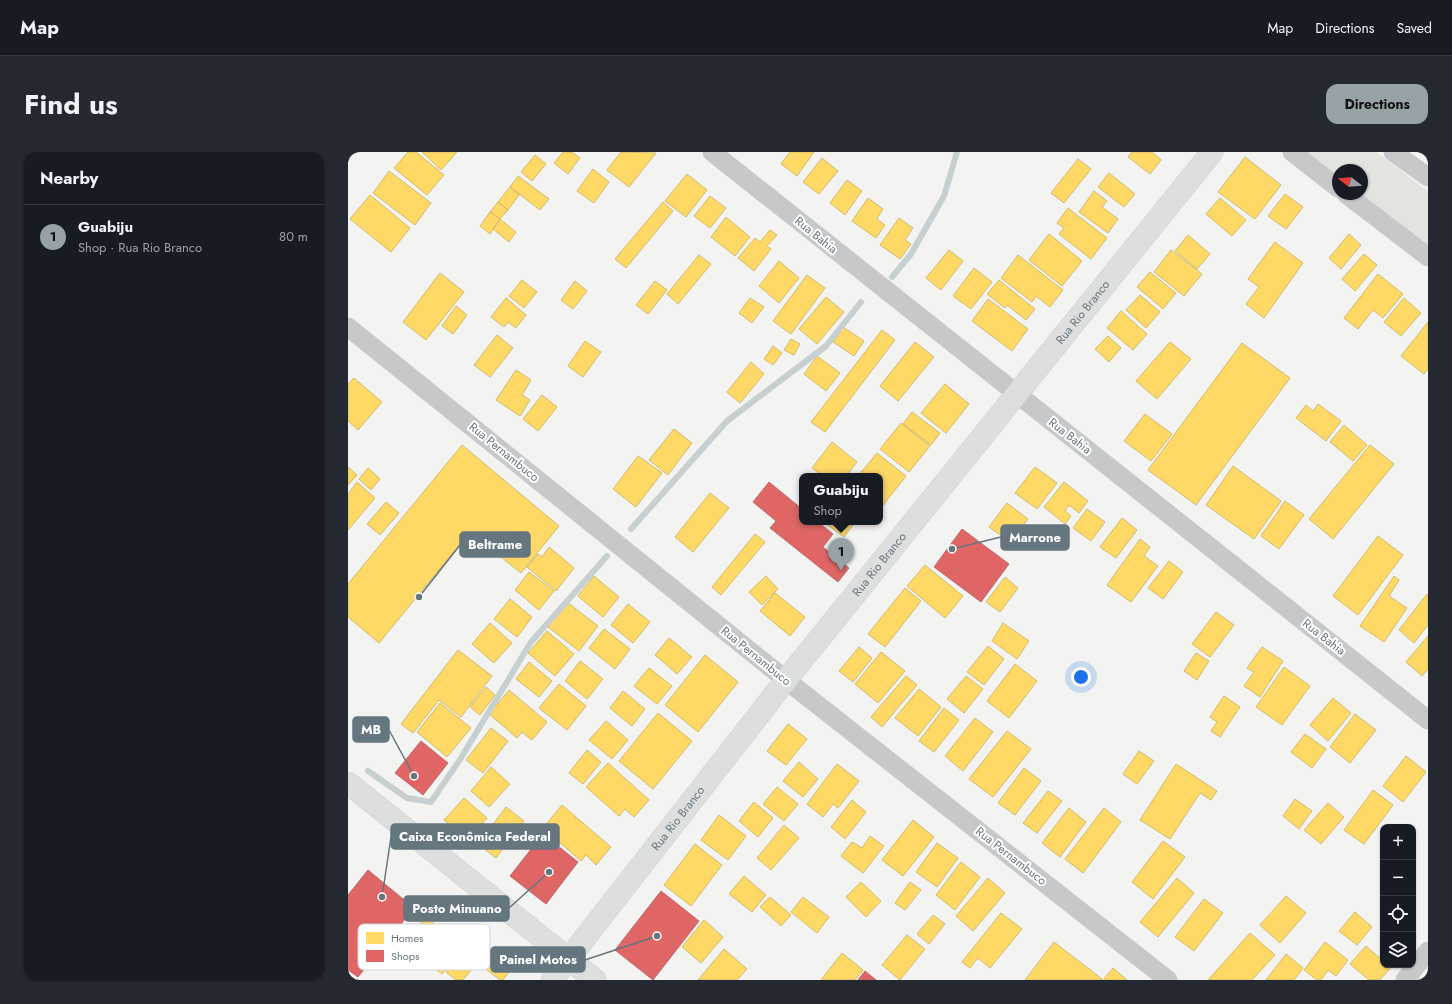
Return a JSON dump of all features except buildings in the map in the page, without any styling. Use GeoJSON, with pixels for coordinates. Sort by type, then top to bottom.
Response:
{"type":"FeatureCollection","features":[{"type":"Feature","properties":{"kind":"street","name":"Rua Bahia"},"geometry":{"type":"LineString","coordinates":[[712,152],[1428,720]]}},
{"type":"Feature","properties":{"kind":"street","name":"Rua Rio Branco"},"geometry":{"type":"LineString","coordinates":[[552,980],[786,680],[1212,152]]}},
{"type":"Feature","properties":{"kind":"street"},"geometry":{"type":"LineString","coordinates":[[1292,152],[1332,183]]}},
{"type":"Feature","properties":{"kind":"street"},"geometry":{"type":"LineString","coordinates":[[1393,152],[1428,177]]}},
{"type":"Feature","properties":{"kind":"street"},"geometry":{"type":"LineString","coordinates":[[1354,200],[1428,257]]}},
{"type":"Feature","properties":{"kind":"street","name":"Rua Pernambuco"},"geometry":{"type":"LineString","coordinates":[[348,327],[786,680],[1168,980]]}},
{"type":"Feature","properties":{"kind":"street"},"geometry":{"type":"LineString","coordinates":[[348,783],[595,980]]}},
{"type":"Feature","properties":{"kind":"street"},"geometry":{"type":"LineString","coordinates":[[1405,980],[1428,951]]}},
{"type":"Feature","properties":{"kind":"shaded area"},"geometry":{"type":"Polygon","coordinates":[[[1305,152],[1377,152],[1428,192],[1428,246],[1368,199],[1368,164],[1332,164],[1332,172],[1305,152]]]}},
{"type":"Feature","properties":{"kind":"waterway"},"geometry":{"type":"LineString","coordinates":[[892,277],[911,254],[944,196],[957,152]]}},
{"type":"Feature","properties":{"kind":"waterway"},"geometry":{"type":"LineString","coordinates":[[631,529],[727,421],[826,346],[861,302]]}},
{"type":"Feature","properties":{"kind":"waterway"},"geometry":{"type":"LineString","coordinates":[[368,771],[407,798],[431,802],[461,758],[531,642],[607,556]]}},
{"type":"Feature","properties":{"kind":"place","name":"Marrone"},"geometry":{"type":"Point","coordinates":[952,549]}},
{"type":"Feature","properties":{"kind":"place","name":"Guabiju"},"geometry":{"type":"Point","coordinates":[841,571]}},
{"type":"Feature","properties":{"kind":"place","name":"Beltrame"},"geometry":{"type":"Point","coordinates":[419,597]}},
{"type":"Feature","properties":{"kind":"place","name":"MB"},"geometry":{"type":"Point","coordinates":[414,776]}},
{"type":"Feature","properties":{"kind":"place","name":"Posto Minuano"},"geometry":{"type":"Point","coordinates":[549,872]}},
{"type":"Feature","properties":{"kind":"place","name":"Caixa Econômica Federal"},"geometry":{"type":"Point","coordinates":[382,897]}},
{"type":"Feature","properties":{"kind":"place","name":"Painel Motos"},"geometry":{"type":"Point","coordinates":[657,936]}}]}
